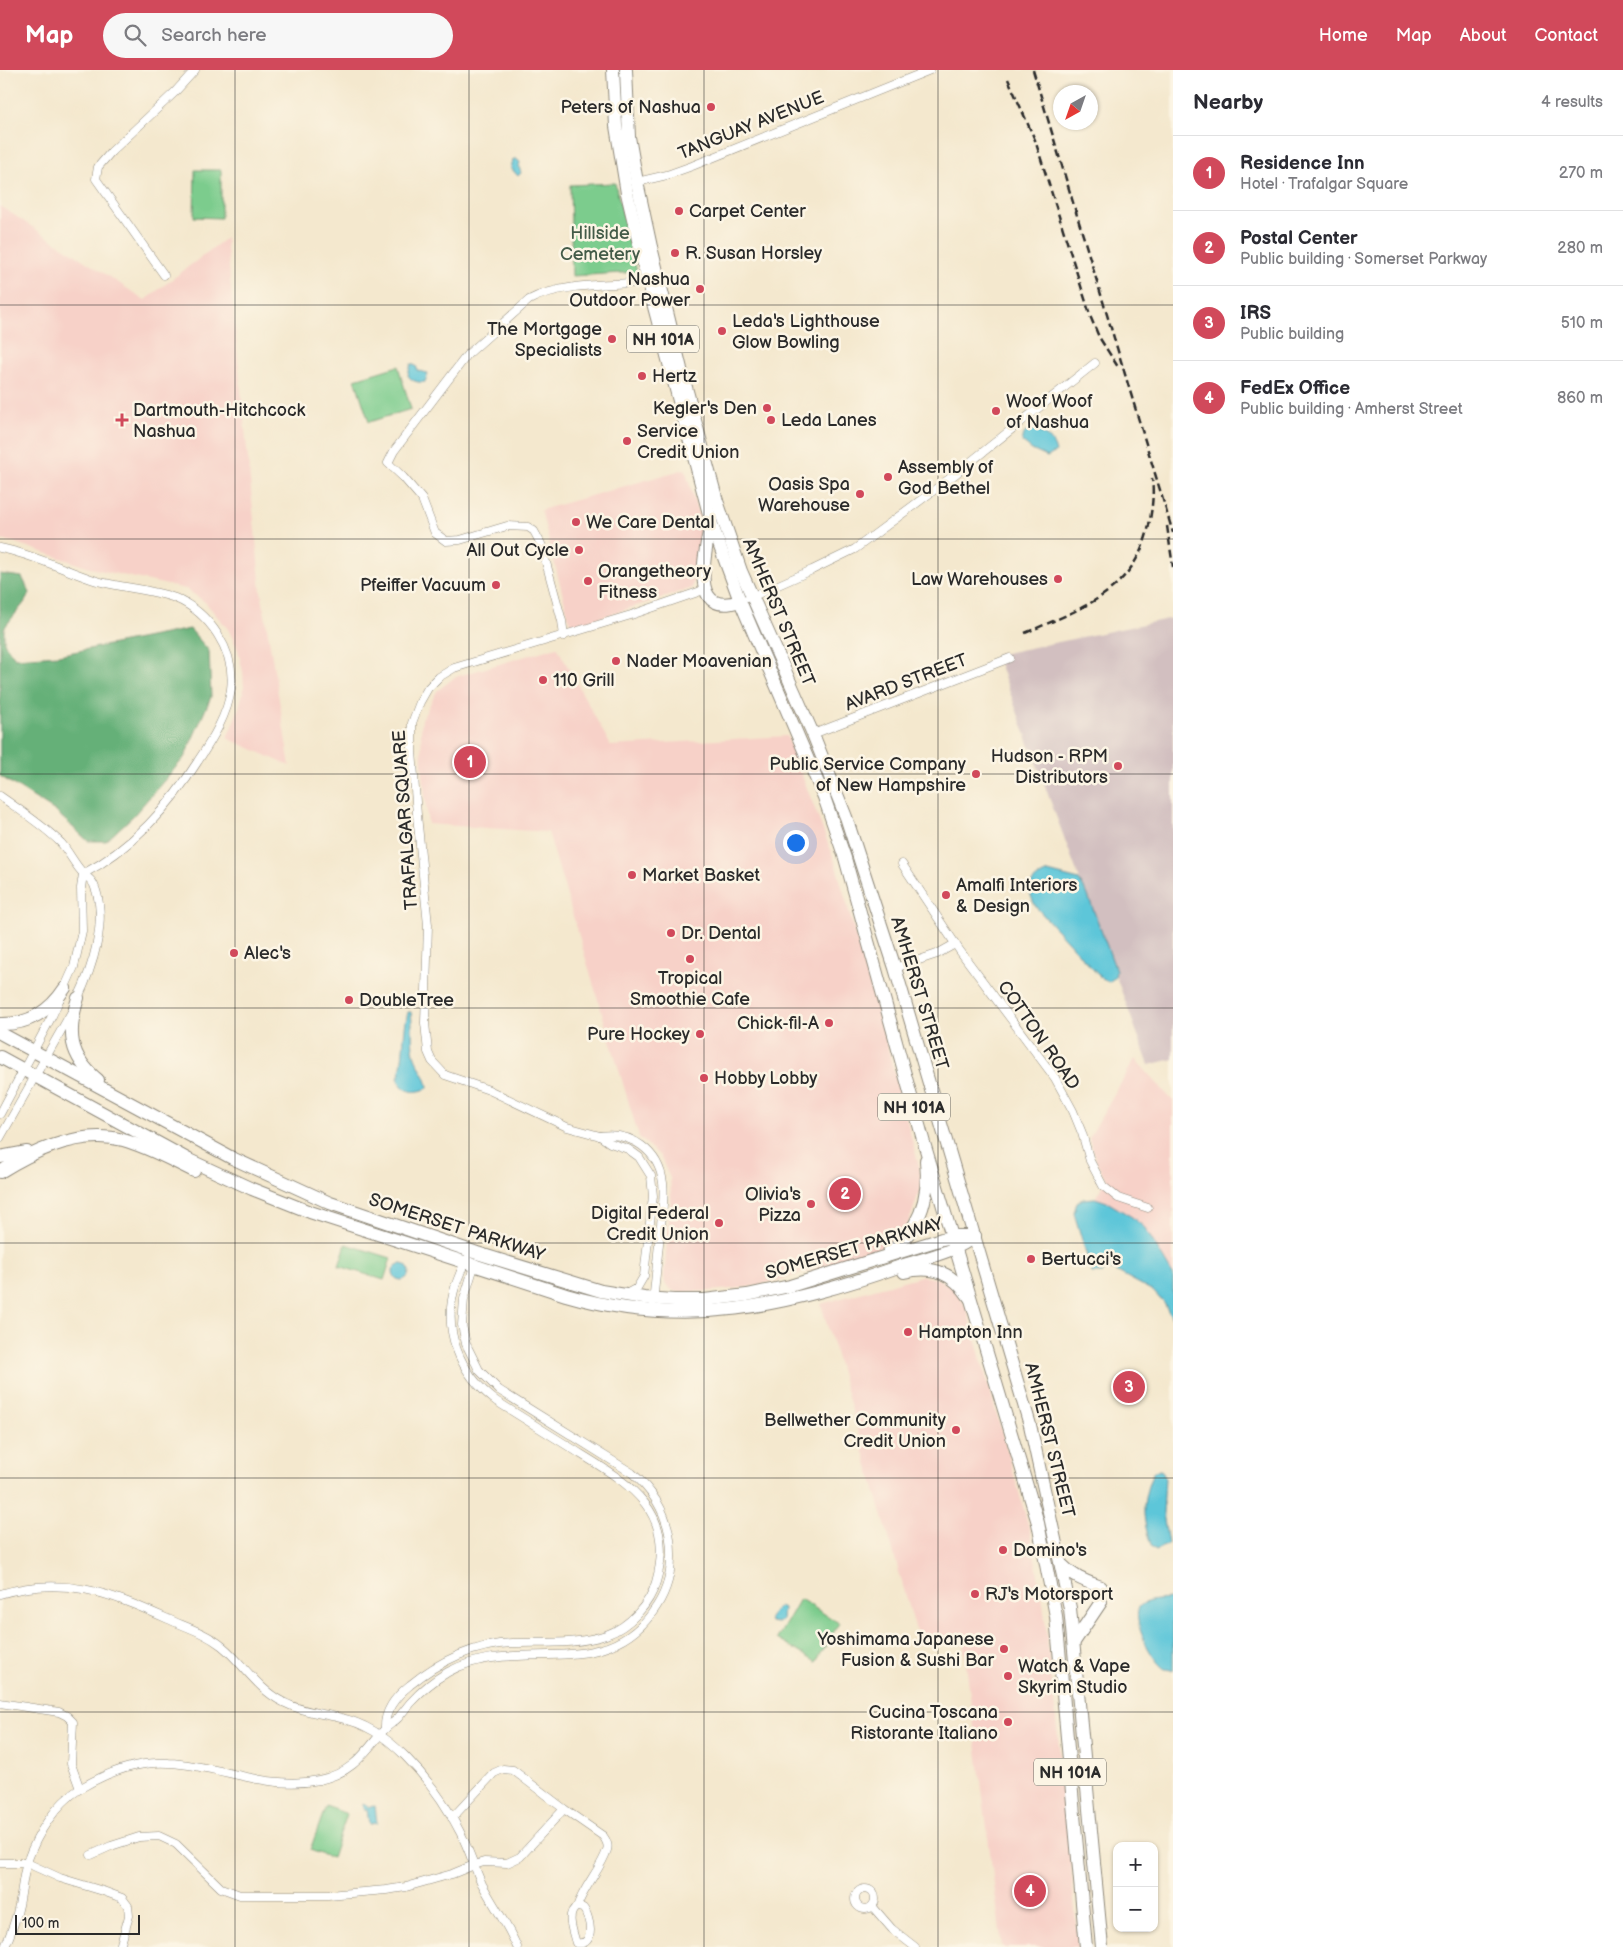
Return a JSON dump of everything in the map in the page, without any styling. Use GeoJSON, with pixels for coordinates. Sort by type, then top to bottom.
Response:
{"type":"FeatureCollection","features":[{"type":"Feature","properties":{"kind":"main road","name":"AMHERST STREET"},"geometry":{"type":"LineString","coordinates":[[613,70],[614,105],[621,162],[648,282],[711,522],[746,599],[813,734],[846,817],[895,968],[1030,1425],[1070,1608],[1102,1947]]}},
{"type":"Feature","properties":{"kind":"main road","name":"AMHERST STREET"},"geometry":{"type":"LineString","coordinates":[[626,70],[629,137],[636,182],[710,479],[746,599],[824,797],[845,858],[924,1143],[1038,1524],[1056,1625],[1086,1947]]}},
{"type":"Feature","properties":{"kind":"main road"},"geometry":{"type":"LineString","coordinates":[[711,522],[703,576],[704,590],[712,599],[727,605],[746,599]]}},
{"type":"Feature","properties":{"kind":"main road"},"geometry":{"type":"LineString","coordinates":[[0,1024],[15,1024],[32,1018],[52,1006],[65,988]]}},
{"type":"Feature","properties":{"kind":"main road"},"geometry":{"type":"LineString","coordinates":[[78,998],[72,1026],[72,1038],[76,1053],[89,1073],[119,1097]]}},
{"type":"Feature","properties":{"kind":"main road","name":"SOMERSET PARKWAY"},"geometry":{"type":"LineString","coordinates":[[0,1033],[232,1158],[315,1197],[472,1260],[622,1295],[653,1305],[702,1313],[743,1309],[804,1296],[880,1274],[953,1242]]}},
{"type":"Feature","properties":{"kind":"main road","name":"SOMERSET PARKWAY"},"geometry":{"type":"LineString","coordinates":[[0,1057],[182,1156],[252,1189],[310,1212],[472,1260],[592,1302],[622,1308],[754,1294],[790,1286],[874,1261],[953,1242],[965,1243],[975,1236]]}},
{"type":"Feature","properties":{"kind":"main road"},"geometry":{"type":"LineString","coordinates":[[0,1157],[84,1138],[101,1137],[123,1140],[213,1178],[239,1187],[252,1189]]}},
{"type":"Feature","properties":{"kind":"main road"},"geometry":{"type":"LineString","coordinates":[[874,1261],[893,1250],[906,1237],[921,1212],[925,1199],[927,1179],[924,1143]]}},
{"type":"Feature","properties":{"kind":"main road"},"geometry":{"type":"LineString","coordinates":[[0,1172],[48,1147]]}},
{"type":"Feature","properties":{"kind":"main road"},"geometry":{"type":"LineString","coordinates":[[880,1274],[931,1269],[952,1277],[970,1298]]}},
{"type":"Feature","properties":{"kind":"main road"},"geometry":{"type":"LineString","coordinates":[[1062,1565],[1081,1580],[1101,1587]]}},
{"type":"Feature","properties":{"kind":"main road"},"geometry":{"type":"LineString","coordinates":[[1074,1642],[1102,1602]]}},
{"type":"Feature","properties":{"kind":"street"},"geometry":{"type":"LineString","coordinates":[[164,275],[96,178],[96,172],[111,152],[175,92],[195,70]]}},
{"type":"Feature","properties":{"kind":"street","name":"TANGUAY AVENUE"},"geometry":{"type":"LineString","coordinates":[[636,182],[667,175],[692,166],[930,70]]}},
{"type":"Feature","properties":{"kind":"street"},"geometry":{"type":"LineString","coordinates":[[564,636],[562,621],[541,544],[534,531],[528,527],[507,526],[460,540],[446,541],[435,533],[422,500],[388,463],[394,451],[456,367],[476,345],[530,300],[540,295],[564,289],[648,282]]}},
{"type":"Feature","properties":{"kind":"street"},"geometry":{"type":"LineString","coordinates":[[746,599],[830,562],[854,549],[949,479],[1095,363]]}},
{"type":"Feature","properties":{"kind":"street"},"geometry":{"type":"LineString","coordinates":[[0,548],[106,583],[176,598],[196,610],[206,620],[215,630],[227,654],[232,679],[227,706],[210,742],[190,774],[138,834],[106,861],[83,874]]}},
{"type":"Feature","properties":{"kind":"street","name":"TRAFALGAR SQUARE"},"geometry":{"type":"LineString","coordinates":[[622,1295],[635,1290],[644,1276],[653,1196],[652,1182],[647,1168],[639,1157],[628,1149],[610,1143],[600,1136],[568,1127],[489,1090],[445,1076],[432,1061],[428,1052],[425,1033],[428,926],[412,751],[414,716],[428,688],[447,672],[472,661],[564,636],[704,590]]}},
{"type":"Feature","properties":{"kind":"street","name":"AVARD STREET"},"geometry":{"type":"LineString","coordinates":[[813,734],[1010,658]]}},
{"type":"Feature","properties":{"kind":"street"},"geometry":{"type":"LineString","coordinates":[[0,796],[53,836],[71,856],[83,874],[90,879],[96,890],[98,910],[98,932],[92,963],[78,998],[0,1138]]}},
{"type":"Feature","properties":{"kind":"street","name":"COTTON ROAD"},"geometry":{"type":"LineString","coordinates":[[902,864],[956,944],[1062,1089],[1079,1123],[1090,1161],[1103,1186],[1118,1198],[1148,1208]]}},
{"type":"Feature","properties":{"kind":"street"},"geometry":{"type":"LineString","coordinates":[[0,1114],[34,1051],[76,961],[82,938],[81,888],[83,874]]}},
{"type":"Feature","properties":{"kind":"street"},"geometry":{"type":"LineString","coordinates":[[895,968],[936,954],[956,944]]}},
{"type":"Feature","properties":{"kind":"street","name":"TRAFALGAR SQUARE"},"geometry":{"type":"LineString","coordinates":[[600,1136],[614,1134],[626,1136],[640,1144],[651,1155],[662,1176],[664,1198],[653,1305]]}},
{"type":"Feature","properties":{"kind":"street"},"geometry":{"type":"LineString","coordinates":[[383,1732],[386,1715],[407,1687],[426,1672],[465,1652],[503,1644],[590,1640],[617,1630],[633,1618],[648,1600],[660,1568],[661,1539],[655,1521],[641,1496],[608,1471],[496,1401],[480,1387],[462,1364],[452,1337],[451,1308],[455,1288],[472,1260]]}},
{"type":"Feature","properties":{"kind":"street"},"geometry":{"type":"LineString","coordinates":[[5,1947],[15,1922],[27,1863],[38,1838],[54,1814],[68,1798],[80,1789],[120,1770],[155,1763],[190,1765],[251,1779],[279,1783],[318,1780],[336,1775],[351,1767],[366,1754],[383,1732],[400,1716],[422,1690],[461,1666],[488,1658],[586,1653],[614,1645],[631,1635],[646,1622],[662,1597],[671,1569],[670,1536],[658,1502],[632,1473],[500,1390],[485,1377],[474,1362],[466,1344],[462,1316],[472,1260]]}},
{"type":"Feature","properties":{"kind":"street"},"geometry":{"type":"LineString","coordinates":[[0,1594],[42,1587],[71,1586],[91,1589],[118,1598],[199,1632],[216,1642],[231,1654],[264,1690],[280,1701],[302,1710],[354,1721],[383,1732],[432,1786],[452,1818],[487,1893],[509,1929],[517,1947]]}},
{"type":"Feature","properties":{"kind":"street"},"geometry":{"type":"LineString","coordinates":[[0,1703],[59,1712],[73,1722],[71,1764],[80,1789]]}},
{"type":"Feature","properties":{"kind":"street"},"geometry":{"type":"LineString","coordinates":[[452,1818],[494,1773],[503,1769],[513,1770],[603,1836],[607,1850],[577,1907],[570,1914],[575,1940],[580,1946],[585,1946],[591,1938],[586,1912],[583,1908],[577,1907]]}},
{"type":"Feature","properties":{"kind":"street"},"geometry":{"type":"LineString","coordinates":[[91,1855],[139,1837],[159,1836],[176,1844],[221,1888],[240,1895],[328,1895],[386,1890],[406,1887],[452,1874],[484,1862],[507,1863],[516,1860],[564,1809]]}},
{"type":"Feature","properties":{"kind":"street"},"geometry":{"type":"LineString","coordinates":[[0,1863],[27,1863],[68,1881],[122,1898],[128,1906],[129,1916],[120,1947]]}},
{"type":"Feature","properties":{"kind":"street"},"geometry":{"type":"LineString","coordinates":[[872,1906],[892,1929],[915,1947]]}},
{"type":"Feature","properties":{"kind":"shaded area","name":"Dartmouth-Hitchcock Nashua"},"geometry":{"type":"Polygon","coordinates":[[[0,206],[145,300],[226,238],[261,591],[290,766],[227,738],[238,711],[244,689],[243,672],[238,650],[228,629],[205,602],[186,589],[90,568],[13,542],[0,540],[0,206]]]}},
{"type":"Feature","properties":{"kind":"shaded area"},"geometry":{"type":"Polygon","coordinates":[[[685,469],[702,526],[692,588],[571,627],[541,510],[685,469]]]}},
{"type":"Feature","properties":{"kind":"shaded area"},"geometry":{"type":"Polygon","coordinates":[[[1173,618],[1173,1059],[1149,1065],[996,655],[1173,618]]]}},
{"type":"Feature","properties":{"kind":"shaded area"},"geometry":{"type":"Polygon","coordinates":[[[557,647],[611,746],[787,736],[834,859],[882,1026],[921,1174],[921,1187],[905,1229],[896,1239],[881,1248],[787,1278],[750,1287],[676,1292],[665,1283],[671,1198],[670,1178],[660,1156],[639,1137],[548,832],[428,824],[422,766],[421,732],[422,719],[437,691],[455,677],[557,647]]]}},
{"type":"Feature","properties":{"kind":"shaded area"},"geometry":{"type":"Polygon","coordinates":[[[1135,1059],[1173,1101],[1173,1275],[1145,1228],[1132,1217],[1107,1202],[1095,1198],[1107,1180],[1097,1164],[1089,1138],[1135,1059]]]}},
{"type":"Feature","properties":{"kind":"shaded area"},"geometry":{"type":"Polygon","coordinates":[[[921,1276],[938,1279],[954,1288],[966,1307],[1030,1531],[1043,1602],[1067,1818],[1078,1947],[1002,1947],[962,1632],[920,1644],[821,1304],[921,1276]]]}},
{"type":"Feature","properties":{"kind":"green space"},"geometry":{"type":"Polygon","coordinates":[[[195,170],[221,170],[221,218],[194,217],[195,170]]]}},
{"type":"Feature","properties":{"kind":"green space","name":"Hillside Cemetery"},"geometry":{"type":"Polygon","coordinates":[[[615,183],[637,272],[572,276],[570,185],[615,183]]]}},
{"type":"Feature","properties":{"kind":"green space"},"geometry":{"type":"Polygon","coordinates":[[[398,366],[411,409],[369,422],[355,379],[398,366]]]}},
{"type":"Feature","properties":{"kind":"green space"},"geometry":{"type":"Polygon","coordinates":[[[0,574],[22,577],[30,593],[4,628],[4,643],[15,658],[58,655],[190,629],[209,651],[211,697],[184,758],[133,816],[106,841],[88,841],[55,811],[0,776],[0,574]]]}},
{"type":"Feature","properties":{"kind":"green space"},"geometry":{"type":"Polygon","coordinates":[[[346,1244],[391,1258],[384,1280],[339,1266],[346,1244]]]}},
{"type":"Feature","properties":{"kind":"green space"},"geometry":{"type":"Polygon","coordinates":[[[800,1599],[839,1623],[816,1662],[777,1639],[800,1599]]]}},
{"type":"Feature","properties":{"kind":"green space"},"geometry":{"type":"Polygon","coordinates":[[[326,1806],[347,1814],[332,1858],[310,1850],[326,1806]]]}},
{"type":"Feature","properties":{"kind":"water"},"geometry":{"type":"Polygon","coordinates":[[[515,158],[520,162],[521,173],[518,176],[511,168],[515,158]]]}},
{"type":"Feature","properties":{"kind":"water"},"geometry":{"type":"Polygon","coordinates":[[[411,364],[416,366],[418,371],[428,373],[425,382],[415,381],[409,377],[411,364]]]}},
{"type":"Feature","properties":{"kind":"water"},"geometry":{"type":"Polygon","coordinates":[[[1029,429],[1047,436],[1055,447],[1056,452],[1047,457],[1032,450],[1022,442],[1024,434],[1029,429]]]}},
{"type":"Feature","properties":{"kind":"water"},"geometry":{"type":"Polygon","coordinates":[[[1048,872],[1079,880],[1087,893],[1116,970],[1115,977],[1109,982],[1102,979],[1036,907],[1031,895],[1031,886],[1036,878],[1048,872]]]}},
{"type":"Feature","properties":{"kind":"water"},"geometry":{"type":"Polygon","coordinates":[[[408,1012],[411,1012],[414,1054],[428,1084],[428,1088],[419,1091],[407,1090],[400,1084],[398,1079],[408,1012]]]}},
{"type":"Feature","properties":{"kind":"water"},"geometry":{"type":"Polygon","coordinates":[[[1095,1198],[1107,1202],[1132,1217],[1145,1228],[1173,1275],[1173,1320],[1164,1303],[1153,1291],[1114,1270],[1108,1269],[1102,1273],[1092,1273],[1074,1213],[1077,1202],[1083,1199],[1095,1198]]]}},
{"type":"Feature","properties":{"kind":"water"},"geometry":{"type":"Polygon","coordinates":[[[401,1264],[409,1272],[401,1280],[393,1272],[401,1264]]]}},
{"type":"Feature","properties":{"kind":"water"},"geometry":{"type":"Polygon","coordinates":[[[1161,1470],[1165,1477],[1163,1513],[1168,1544],[1156,1550],[1152,1547],[1148,1537],[1144,1509],[1147,1491],[1154,1471],[1161,1470]]]}},
{"type":"Feature","properties":{"kind":"water"},"geometry":{"type":"Polygon","coordinates":[[[1155,1600],[1173,1600],[1173,1671],[1165,1669],[1154,1658],[1144,1639],[1138,1620],[1138,1612],[1143,1604],[1155,1600]]]}},
{"type":"Feature","properties":{"kind":"water"},"geometry":{"type":"Polygon","coordinates":[[[779,1606],[783,1609],[782,1620],[777,1623],[770,1622],[769,1618],[779,1606]]]}},
{"type":"Feature","properties":{"kind":"water"},"geometry":{"type":"Polygon","coordinates":[[[365,1804],[369,1807],[375,1806],[377,1823],[369,1824],[367,1809],[364,1809],[362,1805],[365,1804]]]}},
{"type":"Feature","properties":{"kind":"railway"},"geometry":{"type":"LineString","coordinates":[[1033,70],[1173,533]]}},
{"type":"Feature","properties":{"kind":"railway"},"geometry":{"type":"LineString","coordinates":[[1008,79],[1035,140],[1091,318],[1099,337],[1118,367]]}},
{"type":"Feature","properties":{"kind":"railway"},"geometry":{"type":"LineString","coordinates":[[1025,633],[1085,606],[1103,595],[1132,567],[1142,548],[1149,525],[1153,490],[1152,479]]}},
{"type":"Feature","properties":{"kind":"railway"},"geometry":{"type":"LineString","coordinates":[[1167,526],[1173,567]]}},
{"type":"Feature","properties":{"kind":"place","name":"Peters of Nashua"},"geometry":{"type":"Point","coordinates":[711,107]}},
{"type":"Feature","properties":{"kind":"place","name":"Carpet Center"},"geometry":{"type":"Point","coordinates":[679,211]}},
{"type":"Feature","properties":{"kind":"place","name":"R. Susan Horsley"},"geometry":{"type":"Point","coordinates":[675,253]}},
{"type":"Feature","properties":{"kind":"place","name":"Nashua Outdoor Power"},"geometry":{"type":"Point","coordinates":[700,289]}},
{"type":"Feature","properties":{"kind":"place","name":"Leda's Lighthouse Glow Bowling"},"geometry":{"type":"Point","coordinates":[722,331]}},
{"type":"Feature","properties":{"kind":"place","name":"The Mortgage Specialists"},"geometry":{"type":"Point","coordinates":[612,339]}},
{"type":"Feature","properties":{"kind":"place","name":"Hertz"},"geometry":{"type":"Point","coordinates":[642,376]}},
{"type":"Feature","properties":{"kind":"place","name":"Kegler's Den"},"geometry":{"type":"Point","coordinates":[767,408]}},
{"type":"Feature","properties":{"kind":"place","name":"Woof Woof of Nashua"},"geometry":{"type":"Point","coordinates":[996,411]}},
{"type":"Feature","properties":{"kind":"place","name":"Dartmouth-Hitchcock Nashua"},"geometry":{"type":"Point","coordinates":[122,420]}},
{"type":"Feature","properties":{"kind":"place","name":"Leda Lanes"},"geometry":{"type":"Point","coordinates":[771,420]}},
{"type":"Feature","properties":{"kind":"place","name":"Service Credit Union"},"geometry":{"type":"Point","coordinates":[627,441]}},
{"type":"Feature","properties":{"kind":"place","name":"Assembly of God Bethel"},"geometry":{"type":"Point","coordinates":[888,477]}},
{"type":"Feature","properties":{"kind":"place","name":"Oasis Spa Warehouse"},"geometry":{"type":"Point","coordinates":[860,494]}},
{"type":"Feature","properties":{"kind":"place","name":"We Care Dental"},"geometry":{"type":"Point","coordinates":[576,522]}},
{"type":"Feature","properties":{"kind":"place","name":"All Out Cycle"},"geometry":{"type":"Point","coordinates":[579,550]}},
{"type":"Feature","properties":{"kind":"place","name":"Law Warehouses"},"geometry":{"type":"Point","coordinates":[1058,579]}},
{"type":"Feature","properties":{"kind":"place","name":"Orangetheory Fitness"},"geometry":{"type":"Point","coordinates":[588,581]}},
{"type":"Feature","properties":{"kind":"place","name":"Pfeiffer Vacuum"},"geometry":{"type":"Point","coordinates":[496,585]}},
{"type":"Feature","properties":{"kind":"place","name":"Nader Moavenian"},"geometry":{"type":"Point","coordinates":[616,661]}},
{"type":"Feature","properties":{"kind":"place","name":"110 Grill"},"geometry":{"type":"Point","coordinates":[543,680]}},
{"type":"Feature","properties":{"kind":"place","name":"Residence Inn"},"geometry":{"type":"Point","coordinates":[470,762]}},
{"type":"Feature","properties":{"kind":"place","name":"Hudson - RPM Distributors"},"geometry":{"type":"Point","coordinates":[1118,766]}},
{"type":"Feature","properties":{"kind":"place","name":"Public Service Company of New Hampshire"},"geometry":{"type":"Point","coordinates":[976,774]}},
{"type":"Feature","properties":{"kind":"place","name":"Market Basket"},"geometry":{"type":"Point","coordinates":[632,875]}},
{"type":"Feature","properties":{"kind":"place","name":"Amalfi Interiors & Design"},"geometry":{"type":"Point","coordinates":[946,895]}},
{"type":"Feature","properties":{"kind":"place","name":"Dr. Dental"},"geometry":{"type":"Point","coordinates":[671,933]}},
{"type":"Feature","properties":{"kind":"place","name":"Alec's"},"geometry":{"type":"Point","coordinates":[234,953]}},
{"type":"Feature","properties":{"kind":"place","name":"Tropical Smoothie Cafe"},"geometry":{"type":"Point","coordinates":[690,959]}},
{"type":"Feature","properties":{"kind":"place","name":"DoubleTree"},"geometry":{"type":"Point","coordinates":[349,1000]}},
{"type":"Feature","properties":{"kind":"place","name":"Chick-fil-A"},"geometry":{"type":"Point","coordinates":[829,1023]}},
{"type":"Feature","properties":{"kind":"place","name":"Pure Hockey"},"geometry":{"type":"Point","coordinates":[700,1034]}},
{"type":"Feature","properties":{"kind":"place","name":"Hobby Lobby"},"geometry":{"type":"Point","coordinates":[704,1078]}},
{"type":"Feature","properties":{"kind":"place","name":"Postal Center"},"geometry":{"type":"Point","coordinates":[845,1194]}},
{"type":"Feature","properties":{"kind":"place","name":"Olivia's Pizza"},"geometry":{"type":"Point","coordinates":[811,1204]}},
{"type":"Feature","properties":{"kind":"place","name":"Digital Federal Credit Union"},"geometry":{"type":"Point","coordinates":[719,1223]}},
{"type":"Feature","properties":{"kind":"place","name":"Bertucci's"},"geometry":{"type":"Point","coordinates":[1031,1259]}},
{"type":"Feature","properties":{"kind":"place","name":"Hampton Inn"},"geometry":{"type":"Point","coordinates":[908,1332]}},
{"type":"Feature","properties":{"kind":"place","name":"IRS"},"geometry":{"type":"Point","coordinates":[1129,1387]}},
{"type":"Feature","properties":{"kind":"place","name":"Bellwether Community Credit Union"},"geometry":{"type":"Point","coordinates":[956,1430]}},
{"type":"Feature","properties":{"kind":"place","name":"Domino's"},"geometry":{"type":"Point","coordinates":[1003,1550]}},
{"type":"Feature","properties":{"kind":"place","name":"RJ's Motorsport"},"geometry":{"type":"Point","coordinates":[975,1594]}},
{"type":"Feature","properties":{"kind":"place","name":"Yoshimama Japanese Fusion & Sushi Bar"},"geometry":{"type":"Point","coordinates":[1004,1649]}},
{"type":"Feature","properties":{"kind":"place","name":"Watch & Vape Skyrim Studio"},"geometry":{"type":"Point","coordinates":[1008,1676]}},
{"type":"Feature","properties":{"kind":"place","name":"Cucina Toscana Ristorante Italiano"},"geometry":{"type":"Point","coordinates":[1008,1722]}},
{"type":"Feature","properties":{"kind":"place","name":"FedEx Office"},"geometry":{"type":"Point","coordinates":[1030,1891]}}]}
